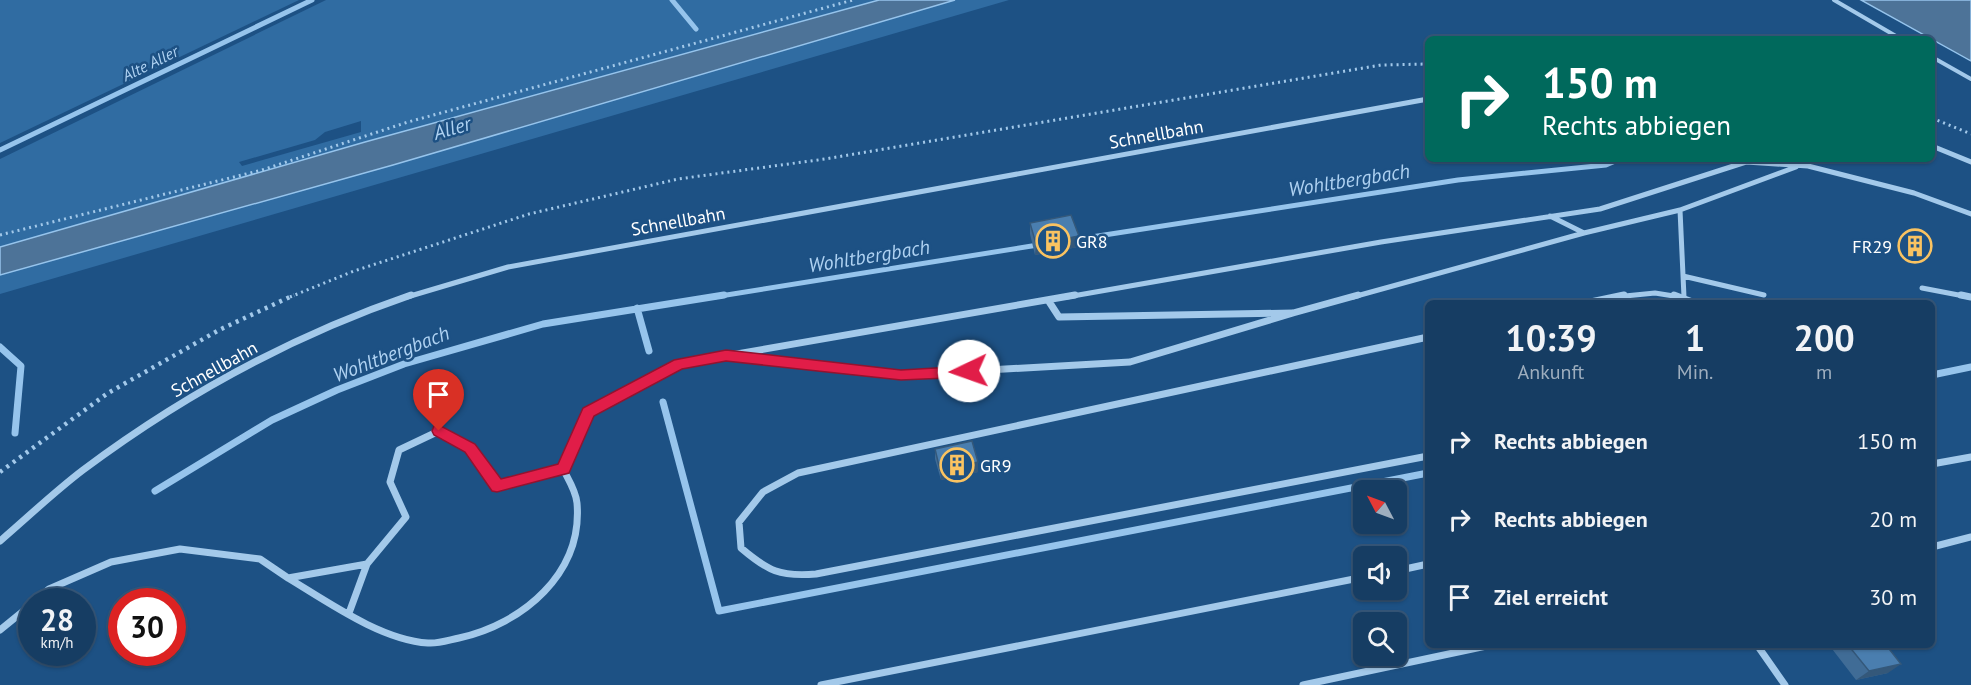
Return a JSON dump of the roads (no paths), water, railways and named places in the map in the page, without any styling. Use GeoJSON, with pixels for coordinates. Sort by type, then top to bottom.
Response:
{"type":"FeatureCollection","features":[{"type":"Feature","properties":{"kind":"street","name":"Schnellbahn"},"geometry":{"type":"LineString","coordinates":[[0,541],[81,472],[135,433],[197,394],[280,349],[360,314],[436,287],[508,267],[1425,100]]}},
{"type":"Feature","properties":{"kind":"street"},"geometry":{"type":"LineString","coordinates":[[1935,147],[1971,162]]}},
{"type":"Feature","properties":{"kind":"street"},"geometry":{"type":"LineString","coordinates":[[51,588],[111,562],[180,549],[260,559],[349,613],[397,635],[428,643],[466,638],[500,627],[539,600],[563,570],[577,531],[577,500],[563,469],[588,412],[679,364],[1381,242],[1600,208],[1746,162],[1800,166],[1914,193],[1971,214]]}},
{"type":"Feature","properties":{"kind":"street"},"geometry":{"type":"LineString","coordinates":[[726,356],[901,375],[1130,362],[1584,233],[1680,210],[1800,166]]}},
{"type":"Feature","properties":{"kind":"street"},"geometry":{"type":"LineString","coordinates":[[1680,210],[1684,297]]}},
{"type":"Feature","properties":{"kind":"street"},"geometry":{"type":"LineString","coordinates":[[1549,216],[1584,233]]}},
{"type":"Feature","properties":{"kind":"street"},"geometry":{"type":"LineString","coordinates":[[1683,276],[1764,296]]}},
{"type":"Feature","properties":{"kind":"street"},"geometry":{"type":"LineString","coordinates":[[1922,288],[1971,297]]}},
{"type":"Feature","properties":{"kind":"street"},"geometry":{"type":"LineString","coordinates":[[1600,300],[1622,295],[1658,292],[1690,300]]}},
{"type":"Feature","properties":{"kind":"street"},"geometry":{"type":"LineString","coordinates":[[1048,300],[1059,317],[1293,314]]}},
{"type":"Feature","properties":{"kind":"street"},"geometry":{"type":"LineString","coordinates":[[1425,338],[798,473],[763,492],[739,522],[741,548],[765,570],[789,577],[816,574],[1425,457]]}},
{"type":"Feature","properties":{"kind":"street"},"geometry":{"type":"LineString","coordinates":[[349,613],[367,564],[406,517],[390,482],[399,450],[439,431],[470,448],[497,486],[563,469]]}},
{"type":"Feature","properties":{"kind":"street"},"geometry":{"type":"LineString","coordinates":[[1935,463],[1971,457]]}},
{"type":"Feature","properties":{"kind":"street"},"geometry":{"type":"LineString","coordinates":[[1935,545],[1971,537]]}},
{"type":"Feature","properties":{"kind":"street"},"geometry":{"type":"LineString","coordinates":[[288,578],[367,564]]}},
{"type":"Feature","properties":{"kind":"street"},"geometry":{"type":"LineString","coordinates":[[1407,569],[1425,565]]}},
{"type":"Feature","properties":{"kind":"street"},"geometry":{"type":"LineString","coordinates":[[821,685],[1353,579]]}},
{"type":"Feature","properties":{"kind":"street"},"geometry":{"type":"LineString","coordinates":[[0,630],[18,615]]}},
{"type":"Feature","properties":{"kind":"street"},"geometry":{"type":"LineString","coordinates":[[1303,685],[1477,648]]}},
{"type":"Feature","properties":{"kind":"street"},"geometry":{"type":"LineString","coordinates":[[1759,648],[1785,685]]}},
{"type":"Feature","properties":{"kind":"lane"},"geometry":{"type":"LineString","coordinates":[[1834,0],[1896,36]]}},
{"type":"Feature","properties":{"kind":"lane"},"geometry":{"type":"LineString","coordinates":[[1935,59],[1971,79]]}},
{"type":"Feature","properties":{"kind":"water","name":"Aller"},"geometry":{"type":"Polygon","coordinates":[[[879,0],[955,0],[393,165],[0,275],[0,247],[365,142],[879,0]]]}},
{"type":"Feature","properties":{"kind":"water"},"geometry":{"type":"Polygon","coordinates":[[[1861,0],[1971,0],[1971,61],[1935,41],[1935,36],[1926,36],[1861,0]]]}},
{"type":"Feature","properties":{"kind":"waterway","name":"Alte Aller"},"geometry":{"type":"LineString","coordinates":[[0,150],[312,0]]}},
{"type":"Feature","properties":{"kind":"waterway"},"geometry":{"type":"LineString","coordinates":[[672,0],[696,29]]}},
{"type":"Feature","properties":{"kind":"waterway","name":"Wohltbergbach"},"geometry":{"type":"LineString","coordinates":[[1072,240],[1458,180],[1606,165],[1613,162]]}},
{"type":"Feature","properties":{"kind":"waterway","name":"Wohltbergbach"},"geometry":{"type":"LineString","coordinates":[[714,297],[1038,245]]}},
{"type":"Feature","properties":{"kind":"waterway","name":"Wohltbergbach"},"geometry":{"type":"LineString","coordinates":[[637,309],[724,295]]}},
{"type":"Feature","properties":{"kind":"waterway","name":"Wohltbergbach"},"geometry":{"type":"LineString","coordinates":[[155,491],[272,420],[337,390],[404,364],[543,324],[637,309]]}},
{"type":"Feature","properties":{"kind":"waterway"},"geometry":{"type":"LineString","coordinates":[[637,309],[649,351]]}},
{"type":"Feature","properties":{"kind":"waterway","name":"Wohltbergbach"},"geometry":{"type":"LineString","coordinates":[[0,347],[21,366],[15,433]]}},
{"type":"Feature","properties":{"kind":"waterway"},"geometry":{"type":"LineString","coordinates":[[1935,374],[1971,367]]}},
{"type":"Feature","properties":{"kind":"waterway"},"geometry":{"type":"LineString","coordinates":[[663,402],[719,611],[1425,474]]}},
{"type":"Feature","properties":{"kind":"place","name":"GR8"},"geometry":{"type":"Point","coordinates":[1053,241]}},
{"type":"Feature","properties":{"kind":"place","name":"FR29"},"geometry":{"type":"Point","coordinates":[1915,246]}},
{"type":"Feature","properties":{"kind":"place","name":"GR9"},"geometry":{"type":"Point","coordinates":[957,465]}}]}
